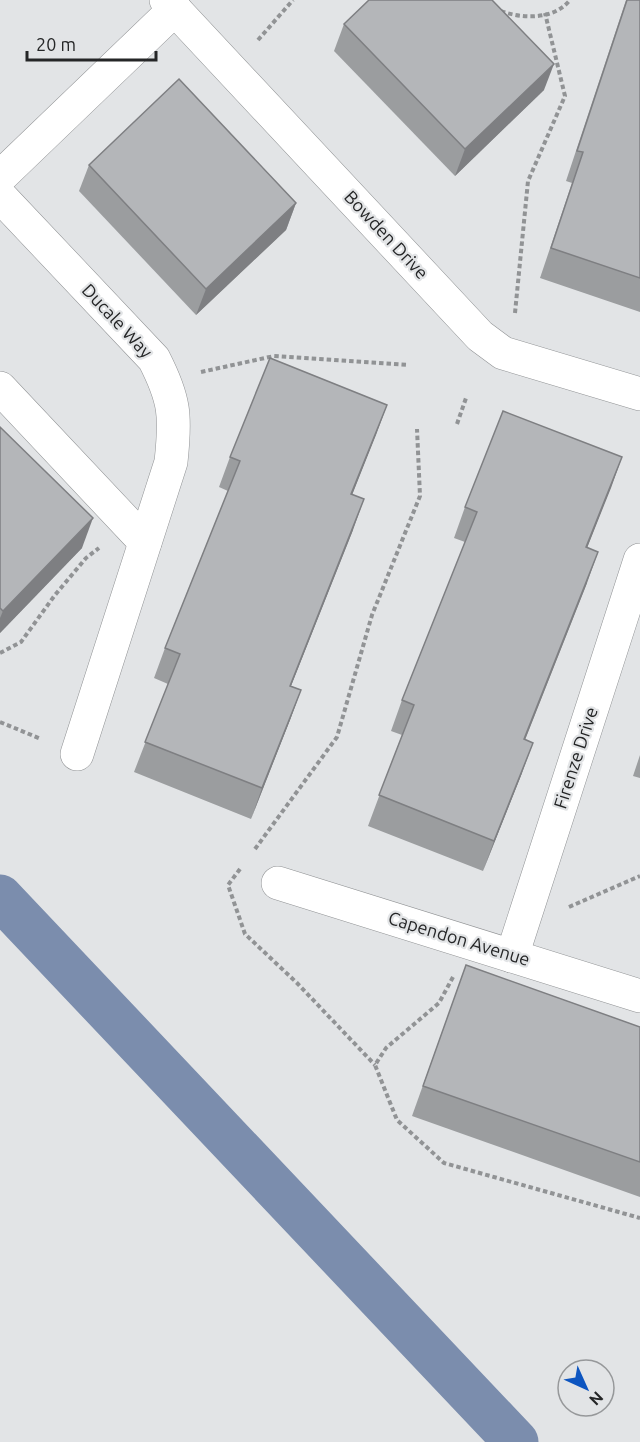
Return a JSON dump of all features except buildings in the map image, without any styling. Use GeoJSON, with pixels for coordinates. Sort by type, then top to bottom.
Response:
{"type":"FeatureCollection","features":[{"type":"Feature","properties":{"kind":"street","name":"Bowden Drive"},"geometry":{"type":"LineString","coordinates":[[0,177],[171,5],[480,336],[503,354],[640,394]]}},
{"type":"Feature","properties":{"kind":"street","name":"Ducale Way"},"geometry":{"type":"LineString","coordinates":[[0,196],[154,359],[167,385],[176,422],[171,462],[137,532],[77,754]]}},
{"type":"Feature","properties":{"kind":"street"},"geometry":{"type":"LineString","coordinates":[[0,388],[137,532]]}},
{"type":"Feature","properties":{"kind":"street","name":"Firenze Drive"},"geometry":{"type":"LineString","coordinates":[[512,956],[640,560]]}},
{"type":"Feature","properties":{"kind":"street","name":"Capendon Avenue"},"geometry":{"type":"LineString","coordinates":[[278,883],[640,996]]}},
{"type":"Feature","properties":{"kind":"path"},"geometry":{"type":"LineString","coordinates":[[251,46],[293,0]]}},
{"type":"Feature","properties":{"kind":"path"},"geometry":{"type":"LineString","coordinates":[[495,6],[502,12],[530,18],[564,7],[570,0]]}},
{"type":"Feature","properties":{"kind":"path"},"geometry":{"type":"LineString","coordinates":[[515,315],[528,181],[565,96],[544,13]]}},
{"type":"Feature","properties":{"kind":"path"},"geometry":{"type":"LineString","coordinates":[[167,385],[203,371],[274,356],[408,365]]}},
{"type":"Feature","properties":{"kind":"path"},"geometry":{"type":"LineString","coordinates":[[457,424],[466,398]]}},
{"type":"Feature","properties":{"kind":"path"},"geometry":{"type":"LineString","coordinates":[[250,856],[337,737],[372,615],[420,496],[417,429]]}},
{"type":"Feature","properties":{"kind":"path"},"geometry":{"type":"LineString","coordinates":[[0,653],[21,642],[86,558],[137,532]]}},
{"type":"Feature","properties":{"kind":"path"},"geometry":{"type":"LineString","coordinates":[[243,866],[228,885],[245,934],[375,1065],[397,1120],[444,1163],[640,1218]]}},
{"type":"Feature","properties":{"kind":"path"},"geometry":{"type":"LineString","coordinates":[[567,908],[640,876]]}},
{"type":"Feature","properties":{"kind":"path"},"geometry":{"type":"LineString","coordinates":[[375,1065],[386,1048],[439,1003],[454,974]]}},
{"type":"Feature","properties":{"kind":"waterway"},"geometry":{"type":"LineString","coordinates":[[0,897],[516,1442]]}}]}
